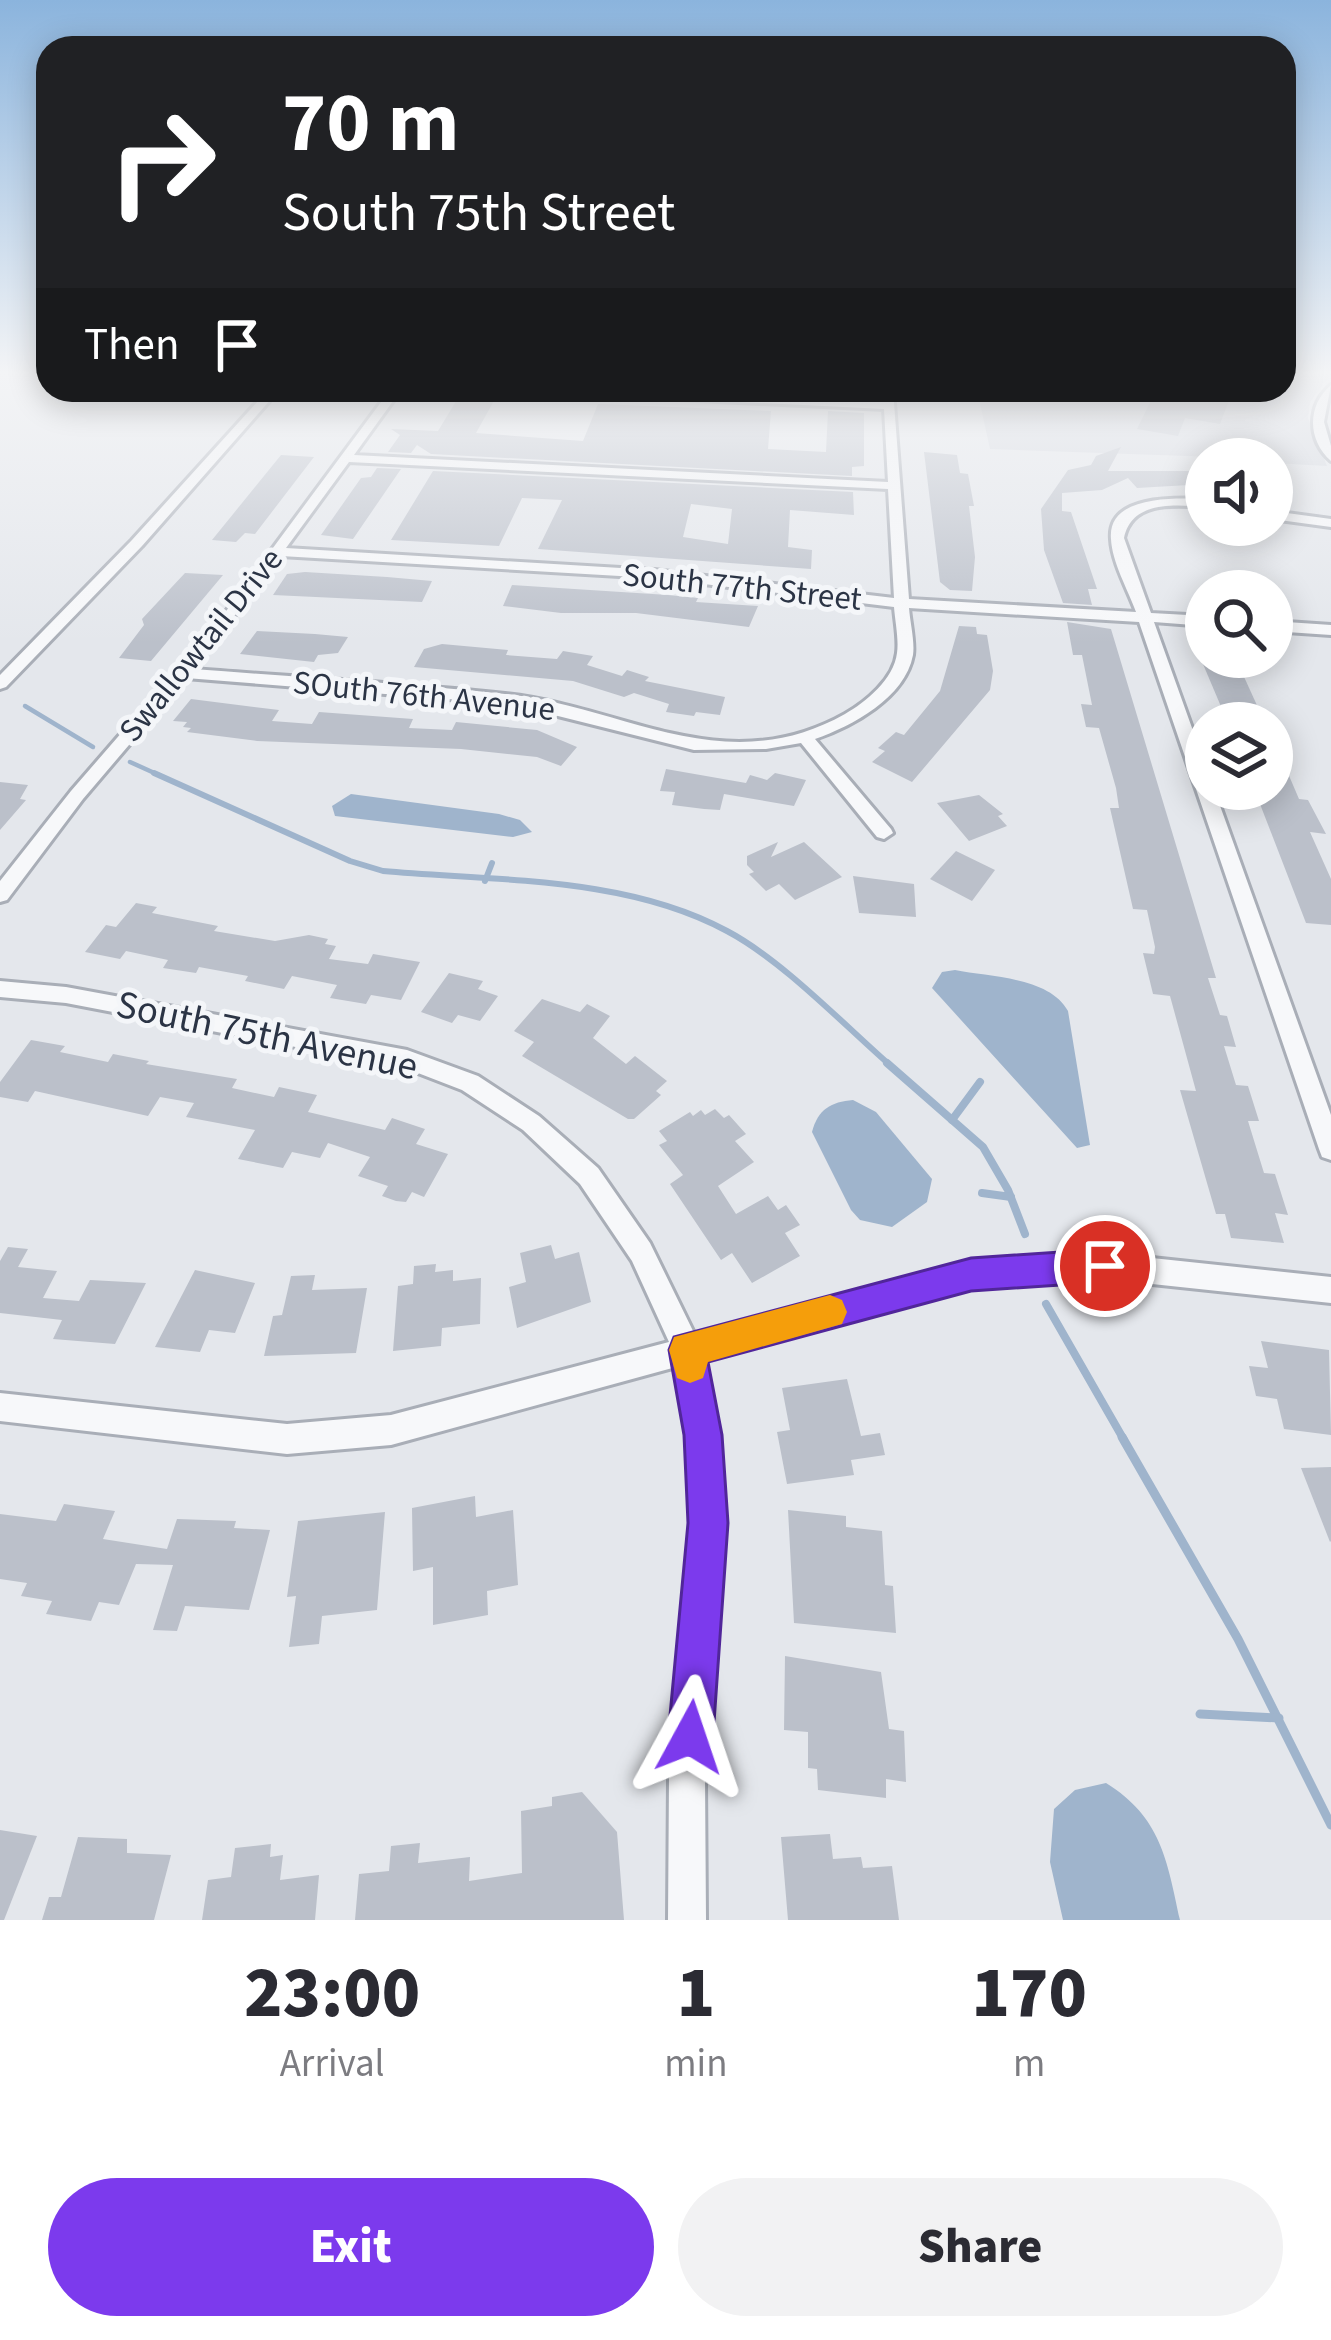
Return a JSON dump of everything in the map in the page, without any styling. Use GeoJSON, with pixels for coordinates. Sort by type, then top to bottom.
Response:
{"type":"FeatureCollection","features":[{"type":"Feature","properties":{"kind":"street"},"geometry":{"type":"LineString","coordinates":[[0,683],[208,464]]}},
{"type":"Feature","properties":{"kind":"street","name":"Swallowtail Drive"},"geometry":{"type":"LineString","coordinates":[[0,895],[77,795],[183,673],[342,464]]}},
{"type":"Feature","properties":{"kind":"street"},"geometry":{"type":"LineString","coordinates":[[456,464],[895,486]]}},
{"type":"Feature","properties":{"kind":"street","name":"SOuth 76th Avenue"},"geometry":{"type":"LineString","coordinates":[[183,673],[532,703],[696,744],[759,743],[804,736],[840,724],[887,692],[904,656],[893,464]]}},
{"type":"Feature","properties":{"kind":"street"},"geometry":{"type":"LineString","coordinates":[[1185,503],[1153,504],[1130,514],[1118,525],[1117,538],[1331,1149]]}},
{"type":"Feature","properties":{"kind":"street"},"geometry":{"type":"LineString","coordinates":[[1293,518],[1331,523]]}},
{"type":"Feature","properties":{"kind":"street","name":"South 77th Street"},"geometry":{"type":"LineString","coordinates":[[278,552],[724,580],[830,598],[1185,621]]}},
{"type":"Feature","properties":{"kind":"street"},"geometry":{"type":"LineString","coordinates":[[1293,627],[1331,630]]}},
{"type":"Feature","properties":{"kind":"street"},"geometry":{"type":"LineString","coordinates":[[804,736],[884,833]]}},
{"type":"Feature","properties":{"kind":"street","name":"South 75th Avenue"},"geometry":{"type":"LineString","coordinates":[[0,989],[66,995],[407,1059],[470,1084],[531,1123],[589,1176],[641,1252],[687,1350],[703,1435],[708,1523],[687,1780],[687,1920]]}},
{"type":"Feature","properties":{"kind":"street"},"geometry":{"type":"LineString","coordinates":[[0,1407],[287,1439],[391,1430],[971,1275],[1105,1266],[1331,1291]]}},
{"type":"Feature","properties":{"kind":"water"},"geometry":{"type":"Polygon","coordinates":[[[351,794],[499,814],[520,820],[532,832],[513,837],[335,816],[332,806],[351,794]]]}},
{"type":"Feature","properties":{"kind":"water"},"geometry":{"type":"Polygon","coordinates":[[[955,970],[1034,985],[1048,991],[1068,1011],[1090,1145],[1077,1148],[932,988],[942,972],[955,970]]]}},
{"type":"Feature","properties":{"kind":"water"},"geometry":{"type":"Polygon","coordinates":[[[853,1100],[876,1112],[932,1179],[927,1202],[892,1227],[860,1220],[851,1210],[812,1132],[826,1108],[853,1100]]]}},
{"type":"Feature","properties":{"kind":"water"},"geometry":{"type":"Polygon","coordinates":[[[1106,1783],[1150,1825],[1165,1859],[1180,1920],[1063,1920],[1050,1862],[1054,1809],[1075,1790],[1106,1783]]]}},
{"type":"Feature","properties":{"kind":"building"},"geometry":{"type":"Polygon","coordinates":[[[274,464],[309,464],[255,534],[245,533],[236,542],[212,540],[274,464]]]}},
{"type":"Feature","properties":{"kind":"building"},"geometry":{"type":"Polygon","coordinates":[[[615,464],[864,464],[852,467],[852,476],[615,464]]]}},
{"type":"Feature","properties":{"kind":"building"},"geometry":{"type":"Polygon","coordinates":[[[925,464],[958,464],[960,473],[968,474],[974,506],[969,506],[975,557],[972,591],[950,590],[940,582],[925,464]]]}},
{"type":"Feature","properties":{"kind":"building"},"geometry":{"type":"Polygon","coordinates":[[[1112,464],[1108,471],[1185,471],[1185,485],[1137,488],[1128,478],[1102,490],[1062,493],[1062,511],[1071,512],[1097,589],[1088,589],[1092,605],[1063,603],[1044,550],[1041,509],[1068,470],[1112,464]]]}},
{"type":"Feature","properties":{"kind":"building"},"geometry":{"type":"Polygon","coordinates":[[[377,468],[401,469],[353,539],[321,535],[361,478],[371,477],[377,468]]]}},
{"type":"Feature","properties":{"kind":"building"},"geometry":{"type":"Polygon","coordinates":[[[433,471],[853,492],[854,515],[790,510],[788,547],[812,550],[811,569],[538,549],[562,500],[522,498],[499,546],[391,540],[433,471]],[[691,504],[683,537],[728,544],[732,509],[691,504]]]}},
{"type":"Feature","properties":{"kind":"building"},"geometry":{"type":"Polygon","coordinates":[[[185,573],[223,575],[151,661],[119,658],[144,625],[142,619],[185,573]]]}},
{"type":"Feature","properties":{"kind":"building"},"geometry":{"type":"Polygon","coordinates":[[[287,574],[432,581],[422,602],[273,595],[287,574]]]}},
{"type":"Feature","properties":{"kind":"building"},"geometry":{"type":"Polygon","coordinates":[[[512,585],[758,606],[749,627],[636,613],[561,613],[503,606],[512,585]]]}},
{"type":"Feature","properties":{"kind":"building"},"geometry":{"type":"Polygon","coordinates":[[[1067,622],[1111,629],[1216,978],[1208,978],[1236,1047],[1224,1046],[1236,1085],[1248,1086],[1259,1121],[1248,1121],[1264,1173],[1275,1174],[1288,1215],[1275,1213],[1284,1243],[1231,1238],[1225,1214],[1216,1214],[1180,1090],[1196,1091],[1170,996],[1153,994],[1143,953],[1154,954],[1155,947],[1147,910],[1133,909],[1110,808],[1119,808],[1116,788],[1099,728],[1086,727],[1081,704],[1092,705],[1082,655],[1073,655],[1067,622]]]}},
{"type":"Feature","properties":{"kind":"building"},"geometry":{"type":"Polygon","coordinates":[[[959,626],[976,627],[977,634],[987,635],[993,671],[990,690],[912,782],[872,762],[885,751],[878,748],[896,732],[904,735],[940,691],[959,626]]]}},
{"type":"Feature","properties":{"kind":"building"},"geometry":{"type":"Polygon","coordinates":[[[257,631],[348,637],[338,653],[318,655],[314,662],[240,654],[257,631]]]}},
{"type":"Feature","properties":{"kind":"building"},"geometry":{"type":"Polygon","coordinates":[[[442,644],[508,650],[506,655],[557,659],[563,651],[593,656],[587,665],[622,676],[627,670],[649,677],[645,681],[725,697],[720,715],[696,712],[694,716],[666,712],[669,704],[634,693],[624,697],[573,681],[414,667],[424,649],[442,644]]]}},
{"type":"Feature","properties":{"kind":"building"},"geometry":{"type":"Polygon","coordinates":[[[1209,678],[1245,678],[1255,702],[1219,702],[1209,678]]]}},
{"type":"Feature","properties":{"kind":"building"},"geometry":{"type":"Polygon","coordinates":[[[191,699],[279,710],[272,721],[312,724],[319,712],[413,719],[409,728],[452,730],[456,722],[537,730],[577,747],[561,766],[537,757],[461,749],[257,741],[187,732],[191,728],[183,727],[187,722],[173,721],[191,699]]]}},
{"type":"Feature","properties":{"kind":"building"},"geometry":{"type":"Polygon","coordinates":[[[666,769],[746,783],[750,775],[767,780],[775,773],[806,780],[794,806],[724,794],[720,810],[704,809],[672,805],[675,792],[660,791],[666,769]]]}},
{"type":"Feature","properties":{"kind":"building"},"geometry":{"type":"Polygon","coordinates":[[[0,782],[28,785],[20,799],[26,800],[0,830],[0,782]]]}},
{"type":"Feature","properties":{"kind":"building"},"geometry":{"type":"Polygon","coordinates":[[[1293,785],[1299,799],[1308,800],[1326,834],[1310,832],[1331,879],[1331,925],[1306,923],[1262,810],[1293,810],[1293,785]]]}},
{"type":"Feature","properties":{"kind":"building"},"geometry":{"type":"Polygon","coordinates":[[[979,795],[1003,814],[998,816],[1007,826],[969,841],[937,803],[979,795]]]}},
{"type":"Feature","properties":{"kind":"building"},"geometry":{"type":"Polygon","coordinates":[[[778,842],[771,857],[804,842],[842,877],[795,900],[779,884],[766,891],[749,874],[754,872],[747,865],[747,856],[778,842]]]}},
{"type":"Feature","properties":{"kind":"building"},"geometry":{"type":"Polygon","coordinates":[[[956,851],[995,870],[972,901],[930,879],[956,851]]]}},
{"type":"Feature","properties":{"kind":"building"},"geometry":{"type":"Polygon","coordinates":[[[853,876],[914,884],[916,917],[859,913],[853,876]]]}},
{"type":"Feature","properties":{"kind":"building"},"geometry":{"type":"Polygon","coordinates":[[[136,903],[157,907],[152,913],[218,926],[214,931],[275,941],[309,935],[328,939],[325,944],[336,946],[329,959],[368,964],[373,954],[420,962],[401,1000],[371,995],[366,1004],[330,998],[337,985],[292,976],[284,989],[199,967],[196,973],[163,968],[168,960],[126,951],[120,959],[85,952],[106,925],[116,927],[136,903]]]}},
{"type":"Feature","properties":{"kind":"building"},"geometry":{"type":"Polygon","coordinates":[[[449,973],[483,981],[478,989],[498,996],[480,1021],[458,1015],[452,1023],[421,1012],[449,973]]]}},
{"type":"Feature","properties":{"kind":"building"},"geometry":{"type":"Polygon","coordinates":[[[542,999],[580,1012],[587,1004],[610,1016],[593,1038],[626,1064],[635,1056],[667,1081],[656,1091],[661,1095],[628,1119],[522,1056],[534,1042],[514,1031],[542,999]]]}},
{"type":"Feature","properties":{"kind":"building"},"geometry":{"type":"Polygon","coordinates":[[[31,1040],[108,1062],[113,1054],[237,1079],[232,1088],[274,1097],[279,1087],[317,1095],[308,1112],[385,1130],[392,1118],[425,1129],[416,1144],[448,1154],[424,1197],[412,1192],[406,1202],[396,1201],[382,1196],[388,1186],[358,1176],[370,1157],[328,1143],[320,1158],[292,1152],[283,1168],[238,1159],[255,1130],[186,1117],[194,1103],[160,1097],[148,1116],[35,1091],[28,1102],[0,1097],[0,1082],[31,1040]]]}},
{"type":"Feature","properties":{"kind":"building"},"geometry":{"type":"Polygon","coordinates":[[[715,1109],[724,1118],[729,1115],[746,1134],[735,1141],[754,1162],[718,1186],[736,1214],[768,1196],[778,1210],[786,1205],[800,1225],[785,1233],[800,1256],[752,1283],[732,1253],[721,1260],[670,1184],[683,1175],[659,1145],[667,1141],[659,1131],[690,1112],[693,1116],[701,1110],[705,1115],[715,1109]]]}},
{"type":"Feature","properties":{"kind":"building"},"geometry":{"type":"Polygon","coordinates":[[[551,1245],[555,1259],[579,1252],[591,1302],[517,1328],[509,1287],[526,1282],[520,1253],[551,1245]]]}},
{"type":"Feature","properties":{"kind":"building"},"geometry":{"type":"Polygon","coordinates":[[[8,1247],[28,1249],[18,1267],[57,1271],[43,1298],[79,1301],[90,1280],[146,1283],[115,1344],[53,1339],[62,1320],[0,1313],[0,1261],[8,1247]]]}},
{"type":"Feature","properties":{"kind":"building"},"geometry":{"type":"Polygon","coordinates":[[[436,1264],[435,1272],[453,1270],[453,1281],[481,1278],[480,1324],[442,1328],[441,1346],[393,1351],[398,1286],[413,1284],[414,1266],[436,1264]]]}},
{"type":"Feature","properties":{"kind":"building"},"geometry":{"type":"Polygon","coordinates":[[[195,1270],[255,1283],[235,1333],[209,1330],[200,1352],[155,1347],[195,1270]]]}},
{"type":"Feature","properties":{"kind":"building"},"geometry":{"type":"Polygon","coordinates":[[[315,1275],[312,1290],[367,1288],[356,1353],[264,1356],[273,1316],[282,1315],[291,1276],[315,1275]]]}},
{"type":"Feature","properties":{"kind":"building"},"geometry":{"type":"Polygon","coordinates":[[[1261,1341],[1329,1350],[1331,1435],[1284,1429],[1277,1399],[1256,1396],[1249,1366],[1268,1368],[1261,1341]]]}},
{"type":"Feature","properties":{"kind":"building"},"geometry":{"type":"Polygon","coordinates":[[[847,1379],[861,1436],[880,1433],[885,1455],[851,1460],[854,1475],[787,1484],[777,1432],[790,1430],[782,1388],[847,1379]]]}},
{"type":"Feature","properties":{"kind":"building"},"geometry":{"type":"Polygon","coordinates":[[[1331,1467],[1331,1541],[1330,1542],[1301,1468],[1331,1467]]]}},
{"type":"Feature","properties":{"kind":"building"},"geometry":{"type":"Polygon","coordinates":[[[475,1496],[476,1517],[513,1510],[518,1585],[487,1591],[488,1615],[433,1625],[433,1567],[413,1571],[412,1508],[475,1496]]]}},
{"type":"Feature","properties":{"kind":"building"},"geometry":{"type":"Polygon","coordinates":[[[64,1504],[115,1511],[103,1539],[167,1549],[177,1519],[236,1521],[234,1528],[270,1530],[249,1610],[185,1606],[177,1631],[153,1630],[173,1565],[136,1564],[119,1605],[99,1602],[91,1621],[46,1614],[52,1601],[21,1596],[27,1583],[0,1579],[0,1514],[56,1521],[64,1504]]]}},
{"type":"Feature","properties":{"kind":"building"},"geometry":{"type":"Polygon","coordinates":[[[788,1510],[846,1516],[846,1527],[882,1531],[885,1585],[893,1586],[896,1633],[794,1623],[788,1510]]]}},
{"type":"Feature","properties":{"kind":"building"},"geometry":{"type":"Polygon","coordinates":[[[385,1512],[377,1610],[322,1616],[319,1644],[289,1647],[296,1596],[287,1597],[298,1521],[385,1512]]]}},
{"type":"Feature","properties":{"kind":"building"},"geometry":{"type":"Polygon","coordinates":[[[785,1656],[881,1672],[889,1729],[904,1731],[906,1782],[886,1779],[886,1798],[818,1790],[817,1769],[808,1768],[808,1732],[784,1730],[785,1656]]]}},
{"type":"Feature","properties":{"kind":"building"},"geometry":{"type":"Polygon","coordinates":[[[582,1792],[617,1832],[624,1920],[355,1920],[359,1874],[389,1871],[391,1846],[420,1843],[418,1863],[470,1857],[469,1881],[522,1873],[521,1811],[552,1806],[552,1797],[582,1792]]]}},
{"type":"Feature","properties":{"kind":"building"},"geometry":{"type":"Polygon","coordinates":[[[0,1830],[37,1836],[4,1920],[0,1920],[0,1830]]]}},
{"type":"Feature","properties":{"kind":"building"},"geometry":{"type":"Polygon","coordinates":[[[830,1834],[833,1859],[861,1857],[863,1868],[892,1866],[899,1920],[788,1920],[781,1837],[830,1834]]]}},
{"type":"Feature","properties":{"kind":"building"},"geometry":{"type":"Polygon","coordinates":[[[78,1837],[127,1839],[127,1853],[171,1855],[154,1920],[42,1920],[49,1897],[61,1897],[78,1837]]]}},
{"type":"Feature","properties":{"kind":"building"},"geometry":{"type":"Polygon","coordinates":[[[271,1844],[270,1857],[283,1855],[280,1880],[319,1875],[315,1920],[202,1920],[208,1880],[231,1877],[235,1848],[271,1844]]]}},
{"type":"Feature","properties":{"kind":"waterway"},"geometry":{"type":"LineString","coordinates":[[25,706],[93,747]]}},
{"type":"Feature","properties":{"kind":"waterway"},"geometry":{"type":"LineString","coordinates":[[130,762],[161,776]]}},
{"type":"Feature","properties":{"kind":"waterway"},"geometry":{"type":"LineString","coordinates":[[154,773],[350,861],[383,871],[486,878]]}},
{"type":"Feature","properties":{"kind":"waterway"},"geometry":{"type":"LineString","coordinates":[[486,878],[492,863]]}},
{"type":"Feature","properties":{"kind":"waterway"},"geometry":{"type":"LineString","coordinates":[[486,878],[603,890],[688,913],[727,931],[769,958],[891,1066]]}},
{"type":"Feature","properties":{"kind":"waterway"},"geometry":{"type":"LineString","coordinates":[[887,1063],[952,1120]]}},
{"type":"Feature","properties":{"kind":"waterway"},"geometry":{"type":"LineString","coordinates":[[952,1120],[980,1082]]}},
{"type":"Feature","properties":{"kind":"waterway"},"geometry":{"type":"LineString","coordinates":[[952,1120],[983,1147],[1011,1197]]}},
{"type":"Feature","properties":{"kind":"waterway"},"geometry":{"type":"LineString","coordinates":[[982,1193],[1011,1197]]}},
{"type":"Feature","properties":{"kind":"waterway"},"geometry":{"type":"LineString","coordinates":[[1011,1197],[1025,1234]]}},
{"type":"Feature","properties":{"kind":"waterway"},"geometry":{"type":"LineString","coordinates":[[1046,1304],[1124,1440]]}},
{"type":"Feature","properties":{"kind":"waterway"},"geometry":{"type":"LineString","coordinates":[[1122,1437],[1238,1639],[1277,1718]]}},
{"type":"Feature","properties":{"kind":"waterway"},"geometry":{"type":"LineString","coordinates":[[1200,1714],[1277,1718]]}},
{"type":"Feature","properties":{"kind":"waterway"},"geometry":{"type":"LineString","coordinates":[[1277,1718],[1331,1825]]}},
{"type":"Feature","properties":{"kind":"slow traffic"},"geometry":{"type":"LineString","coordinates":[[690,1365],[687,1350],[830,1312]]}},
{"type":"Feature","properties":{"kind":"route"},"geometry":{"type":"LineString","coordinates":[[690,1737],[708,1523],[703,1435],[687,1350],[971,1275],[1105,1266]]}}]}
